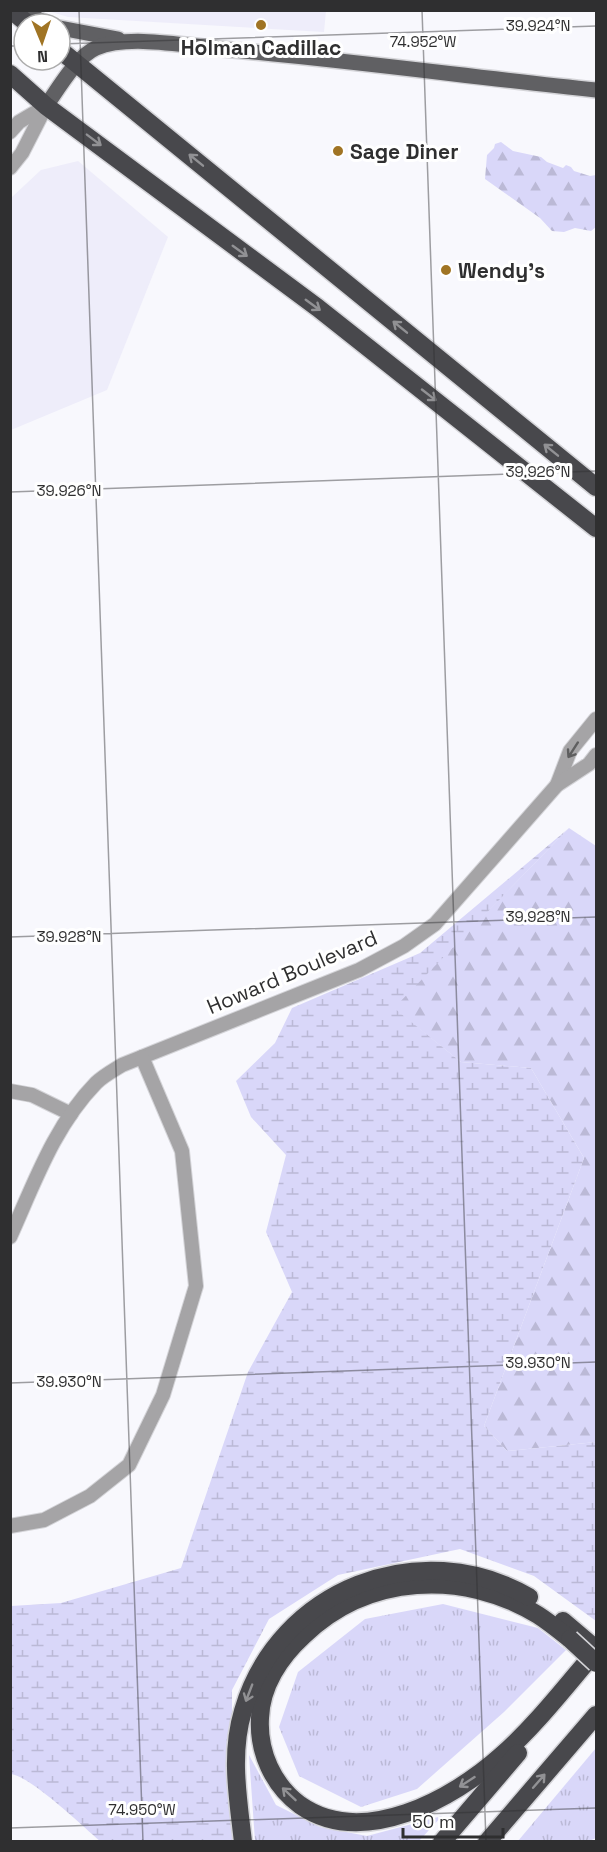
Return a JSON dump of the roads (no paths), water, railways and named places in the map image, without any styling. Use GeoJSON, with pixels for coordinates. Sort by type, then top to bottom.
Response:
{"type":"FeatureCollection","features":[{"type":"Feature","properties":{"kind":"highway"},"geometry":{"type":"LineString","coordinates":[[72,60],[597,486]]}},
{"type":"Feature","properties":{"kind":"highway"},"geometry":{"type":"LineString","coordinates":[[10,74],[46,106],[318,308],[597,528]]}},
{"type":"Feature","properties":{"kind":"highway"},"geometry":{"type":"LineString","coordinates":[[243,1842],[236,1765],[238,1731],[247,1696],[262,1666],[285,1636],[311,1611],[357,1584],[393,1573],[450,1571],[486,1578],[521,1592],[551,1611],[597,1663],[442,1842]]}},
{"type":"Feature","properties":{"kind":"highway"},"geometry":{"type":"LineString","coordinates":[[417,1583],[437,1583],[472,1588],[521,1606],[597,1650],[546,1710],[502,1755],[471,1780],[404,1813],[371,1822],[343,1822],[328,1818],[302,1806],[291,1797],[274,1777],[268,1765],[260,1734],[260,1718],[264,1694],[274,1671],[310,1629],[324,1617],[356,1599],[396,1586],[417,1583]]}},
{"type":"Feature","properties":{"kind":"highway"},"geometry":{"type":"LineString","coordinates":[[487,1842],[597,1715]]}},
{"type":"Feature","properties":{"kind":"main road"},"geometry":{"type":"LineString","coordinates":[[72,32],[136,41],[281,54],[597,90]]}},
{"type":"Feature","properties":{"kind":"main road"},"geometry":{"type":"LineString","coordinates":[[46,106],[89,51],[118,42],[136,41]]}},
{"type":"Feature","properties":{"kind":"street"},"geometry":{"type":"LineString","coordinates":[[10,132],[19,122],[46,106]]}},
{"type":"Feature","properties":{"kind":"street"},"geometry":{"type":"LineString","coordinates":[[10,168],[22,153],[46,106]]}},
{"type":"Feature","properties":{"kind":"street","name":"Howard Boulevard"},"geometry":{"type":"LineString","coordinates":[[557,785],[570,751],[597,719]]}},
{"type":"Feature","properties":{"kind":"street","name":"Howard Boulevard"},"geometry":{"type":"LineString","coordinates":[[10,1237],[51,1146],[71,1114],[97,1082],[122,1065],[142,1056],[359,970],[404,946],[435,924],[557,785],[589,765],[597,755]]}},
{"type":"Feature","properties":{"kind":"street"},"geometry":{"type":"LineString","coordinates":[[10,1526],[44,1520],[90,1496],[129,1465],[163,1395],[196,1286],[182,1151],[142,1056]]}},
{"type":"Feature","properties":{"kind":"street"},"geometry":{"type":"LineString","coordinates":[[10,1091],[32,1095],[71,1114]]}},
{"type":"Feature","properties":{"kind":"place","name":"Holman Cadillac"},"geometry":{"type":"Point","coordinates":[261,25]}},
{"type":"Feature","properties":{"kind":"place","name":"Sage Diner"},"geometry":{"type":"Point","coordinates":[338,151]}},
{"type":"Feature","properties":{"kind":"place","name":"Wendy's"},"geometry":{"type":"Point","coordinates":[446,270]}}]}
